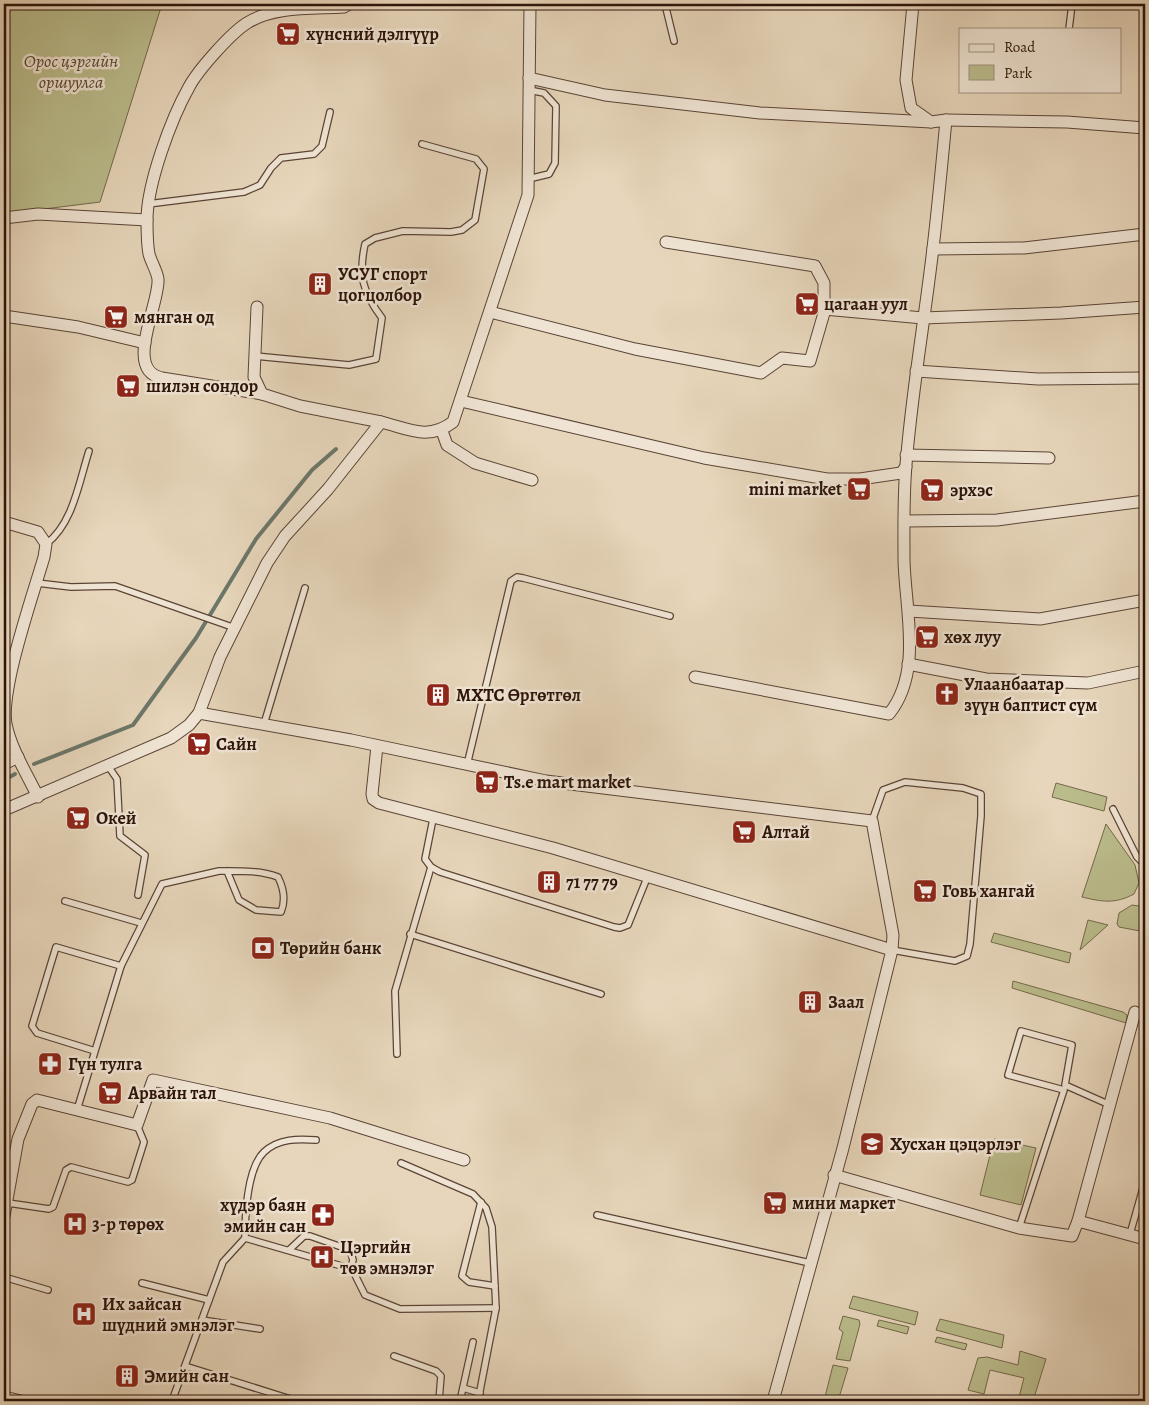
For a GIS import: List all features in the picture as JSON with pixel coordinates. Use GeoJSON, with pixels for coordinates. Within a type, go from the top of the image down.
{"type":"FeatureCollection","features":[{"type":"Feature","properties":{"kind":"street"},"geometry":{"type":"LineString","coordinates":[[349,4],[344,7],[273,12],[248,22],[230,37],[189,85],[164,143],[148,204],[149,254],[158,279],[145,343],[145,365],[154,376],[262,394],[300,406],[430,434],[442,431],[453,422],[528,195],[530,4]]}},
{"type":"Feature","properties":{"kind":"street"},"geometry":{"type":"LineString","coordinates":[[913,4],[906,80],[911,108],[930,122]]}},
{"type":"Feature","properties":{"kind":"street"},"geometry":{"type":"LineString","coordinates":[[529,84],[760,113],[930,122],[946,120],[1066,122],[1145,128]]}},
{"type":"Feature","properties":{"kind":"street"},"geometry":{"type":"LineString","coordinates":[[695,677],[889,714],[898,702],[908,664],[909,610],[905,584],[906,455],[933,249],[946,120]]}},
{"type":"Feature","properties":{"kind":"street"},"geometry":{"type":"LineString","coordinates":[[4,218],[38,214],[147,220]]}},
{"type":"Feature","properties":{"kind":"street"},"geometry":{"type":"LineString","coordinates":[[933,249],[1024,248],[1145,234]]}},
{"type":"Feature","properties":{"kind":"street"},"geometry":{"type":"LineString","coordinates":[[490,312],[635,349],[760,373],[782,358],[810,361],[824,309],[824,283],[815,266],[666,242]]}},
{"type":"Feature","properties":{"kind":"street"},"geometry":{"type":"LineString","coordinates":[[257,307],[254,377],[262,394]]}},
{"type":"Feature","properties":{"kind":"street"},"geometry":{"type":"LineString","coordinates":[[824,309],[924,318],[1061,313],[1145,307]]}},
{"type":"Feature","properties":{"kind":"street"},"geometry":{"type":"LineString","coordinates":[[4,318],[78,327],[145,343]]}},
{"type":"Feature","properties":{"kind":"street"},"geometry":{"type":"LineString","coordinates":[[916,371],[1038,379],[1145,378]]}},
{"type":"Feature","properties":{"kind":"street"},"geometry":{"type":"LineString","coordinates":[[461,401],[704,458],[827,479],[860,479],[901,473],[906,467]]}},
{"type":"Feature","properties":{"kind":"street"},"geometry":{"type":"LineString","coordinates":[[5,813],[171,738],[189,725],[199,713],[220,657],[276,549],[328,489],[381,422]]}},
{"type":"Feature","properties":{"kind":"street"},"geometry":{"type":"LineString","coordinates":[[442,431],[447,445],[475,462],[532,480]]}},
{"type":"Feature","properties":{"kind":"street"},"geometry":{"type":"LineString","coordinates":[[906,455],[1049,458]]}},
{"type":"Feature","properties":{"kind":"street"},"geometry":{"type":"LineString","coordinates":[[906,521],[998,520],[1145,501]]}},
{"type":"Feature","properties":{"kind":"street"},"geometry":{"type":"LineString","coordinates":[[4,522],[38,532],[46,544],[37,583],[9,660],[4,716],[18,757],[38,797]]}},
{"type":"Feature","properties":{"kind":"street"},"geometry":{"type":"LineString","coordinates":[[909,610],[1040,619],[1145,600]]}},
{"type":"Feature","properties":{"kind":"street"},"geometry":{"type":"LineString","coordinates":[[908,664],[986,679],[1088,683],[1145,671]]}},
{"type":"Feature","properties":{"kind":"street"},"geometry":{"type":"LineString","coordinates":[[199,713],[378,746],[546,781],[808,811],[872,821],[893,935],[892,950],[843,1148],[773,1401]]}},
{"type":"Feature","properties":{"kind":"street"},"geometry":{"type":"LineString","coordinates":[[378,746],[372,794],[373,799],[379,803],[432,819],[553,848],[647,878],[892,950]]}},
{"type":"Feature","properties":{"kind":"street"},"geometry":{"type":"LineString","coordinates":[[4,764],[18,757]]}},
{"type":"Feature","properties":{"kind":"street"},"geometry":{"type":"LineString","coordinates":[[834,1175],[1019,1228],[1072,1236],[1078,1221],[1135,1012]]}},
{"type":"Feature","properties":{"kind":"street"},"geometry":{"type":"LineString","coordinates":[[4,1216],[8,1203],[18,1139],[32,1104],[37,1100],[137,1125],[153,1080],[330,1118],[464,1160]]}},
{"type":"Feature","properties":{"kind":"street"},"geometry":{"type":"LineString","coordinates":[[1078,1221],[1145,1239]]}},
{"type":"Feature","properties":{"kind":"street"},"geometry":{"type":"LineString","coordinates":[[4,1397],[22,1401]]}},
{"type":"Feature","properties":{"kind":"lane"},"geometry":{"type":"LineString","coordinates":[[665,4],[674,41]]}},
{"type":"Feature","properties":{"kind":"lane"},"geometry":{"type":"LineString","coordinates":[[1069,28],[1072,4]]}},
{"type":"Feature","properties":{"kind":"lane"},"geometry":{"type":"LineString","coordinates":[[528,179],[549,174],[555,163],[556,106],[544,93],[529,84]]}},
{"type":"Feature","properties":{"kind":"lane"},"geometry":{"type":"LineString","coordinates":[[148,204],[244,192],[260,185],[270,168],[281,158],[314,154],[322,146],[330,112]]}},
{"type":"Feature","properties":{"kind":"lane"},"geometry":{"type":"LineString","coordinates":[[255,356],[349,365],[376,359],[382,318],[371,304],[363,287],[361,264],[365,244],[375,238],[403,231],[451,232],[462,230],[474,220],[484,169],[476,159],[422,144]]}},
{"type":"Feature","properties":{"kind":"lane"},"geometry":{"type":"LineString","coordinates":[[46,544],[57,536],[65,524],[89,451]]}},
{"type":"Feature","properties":{"kind":"lane"},"geometry":{"type":"LineString","coordinates":[[467,765],[511,581],[517,577],[523,578],[670,616]]}},
{"type":"Feature","properties":{"kind":"lane"},"geometry":{"type":"LineString","coordinates":[[37,583],[71,587],[115,586],[235,628]]}},
{"type":"Feature","properties":{"kind":"lane"},"geometry":{"type":"LineString","coordinates":[[264,724],[305,588]]}},
{"type":"Feature","properties":{"kind":"lane"},"geometry":{"type":"LineString","coordinates":[[108,766],[116,779],[120,836],[145,856],[138,895]]}},
{"type":"Feature","properties":{"kind":"lane"},"geometry":{"type":"LineString","coordinates":[[872,821],[883,790],[905,782],[963,788],[981,794],[978,853],[970,944],[967,956],[955,961],[892,950]]}},
{"type":"Feature","properties":{"kind":"lane"},"geometry":{"type":"LineString","coordinates":[[1113,809],[1137,857],[1145,865]]}},
{"type":"Feature","properties":{"kind":"lane"},"geometry":{"type":"LineString","coordinates":[[432,819],[425,860],[431,867],[440,872],[620,928],[628,925],[647,878]]}},
{"type":"Feature","properties":{"kind":"lane"},"geometry":{"type":"LineString","coordinates":[[397,1054],[394,991],[431,867]]}},
{"type":"Feature","properties":{"kind":"lane"},"geometry":{"type":"LineString","coordinates":[[77,1110],[121,966],[141,922],[162,884],[219,871],[227,871],[264,872],[278,877],[283,888],[284,905],[281,912],[256,910],[239,900],[227,871]]}},
{"type":"Feature","properties":{"kind":"lane"},"geometry":{"type":"LineString","coordinates":[[65,901],[141,922]]}},
{"type":"Feature","properties":{"kind":"lane"},"geometry":{"type":"LineString","coordinates":[[410,934],[602,994]]}},
{"type":"Feature","properties":{"kind":"lane"},"geometry":{"type":"LineString","coordinates":[[95,1051],[37,1033],[32,1026],[56,947],[121,966]]}},
{"type":"Feature","properties":{"kind":"lane"},"geometry":{"type":"LineString","coordinates":[[1019,1228],[1064,1090],[1008,1075],[1021,1031],[1072,1045],[1065,1085],[1110,1105]]}},
{"type":"Feature","properties":{"kind":"lane"},"geometry":{"type":"LineString","coordinates":[[8,1203],[53,1207],[66,1170],[71,1167],[128,1182],[132,1180],[144,1142],[137,1125]]}},
{"type":"Feature","properties":{"kind":"lane"},"geometry":{"type":"LineString","coordinates":[[172,1401],[223,1262],[245,1238],[246,1198],[263,1152],[288,1140],[316,1140]]}},
{"type":"Feature","properties":{"kind":"lane"},"geometry":{"type":"LineString","coordinates":[[401,1163],[473,1194],[486,1208],[492,1227],[496,1308],[478,1401]]}},
{"type":"Feature","properties":{"kind":"lane"},"geometry":{"type":"LineString","coordinates":[[1130,1234],[1145,1182]]}},
{"type":"Feature","properties":{"kind":"lane"},"geometry":{"type":"LineString","coordinates":[[481,1202],[462,1276],[469,1282],[495,1286]]}},
{"type":"Feature","properties":{"kind":"lane"},"geometry":{"type":"LineString","coordinates":[[597,1215],[810,1263]]}},
{"type":"Feature","properties":{"kind":"lane"},"geometry":{"type":"LineString","coordinates":[[289,1250],[304,1236],[310,1236],[350,1250],[353,1260],[350,1270]]}},
{"type":"Feature","properties":{"kind":"lane"},"geometry":{"type":"LineString","coordinates":[[245,1238],[350,1270],[365,1295],[400,1308],[496,1308]]}},
{"type":"Feature","properties":{"kind":"lane"},"geometry":{"type":"LineString","coordinates":[[4,1277],[48,1290]]}},
{"type":"Feature","properties":{"kind":"lane"},"geometry":{"type":"LineString","coordinates":[[142,1283],[209,1300]]}},
{"type":"Feature","properties":{"kind":"lane"},"geometry":{"type":"LineString","coordinates":[[202,1320],[260,1329]]}},
{"type":"Feature","properties":{"kind":"lane"},"geometry":{"type":"LineString","coordinates":[[460,1401],[473,1342]]}},
{"type":"Feature","properties":{"kind":"lane"},"geometry":{"type":"LineString","coordinates":[[394,1356],[436,1371],[441,1376],[439,1401]]}},
{"type":"Feature","properties":{"kind":"lane"},"geometry":{"type":"LineString","coordinates":[[185,1366],[297,1401]]}},
{"type":"Feature","properties":{"kind":"lane"},"geometry":{"type":"LineString","coordinates":[[463,1388],[480,1393]]}},
{"type":"Feature","properties":{"kind":"green space","name":"Орос цэргийн оршуулга"},"geometry":{"type":"Polygon","coordinates":[[[4,4],[162,4],[100,202],[4,214],[4,4]]]}},
{"type":"Feature","properties":{"kind":"green space"},"geometry":{"type":"Polygon","coordinates":[[[1056,783],[1107,797],[1104,811],[1052,797],[1056,783]]]}},
{"type":"Feature","properties":{"kind":"green space"},"geometry":{"type":"Polygon","coordinates":[[[1106,824],[1135,865],[1139,883],[1134,894],[1115,901],[1082,897],[1106,824]]]}},
{"type":"Feature","properties":{"kind":"green space"},"geometry":{"type":"Polygon","coordinates":[[[1132,905],[1145,907],[1145,932],[1119,927],[1117,924],[1119,913],[1132,905]]]}},
{"type":"Feature","properties":{"kind":"green space"},"geometry":{"type":"Polygon","coordinates":[[[1088,920],[1108,925],[1080,950],[1088,920]]]}},
{"type":"Feature","properties":{"kind":"green space"},"geometry":{"type":"Polygon","coordinates":[[[994,933],[1071,953],[1069,963],[991,942],[994,933]]]}},
{"type":"Feature","properties":{"kind":"green space"},"geometry":{"type":"Polygon","coordinates":[[[1013,981],[1123,1012],[1127,1015],[1126,1023],[1012,988],[1013,981]]]}},
{"type":"Feature","properties":{"kind":"green space"},"geometry":{"type":"Polygon","coordinates":[[[994,1139],[1036,1148],[1021,1205],[980,1195],[994,1139]]]}},
{"type":"Feature","properties":{"kind":"green space"},"geometry":{"type":"Polygon","coordinates":[[[853,1296],[918,1312],[915,1325],[849,1308],[853,1296]]]}},
{"type":"Feature","properties":{"kind":"green space"},"geometry":{"type":"Polygon","coordinates":[[[843,1316],[859,1320],[860,1324],[850,1361],[836,1359],[843,1332],[839,1329],[843,1316]]]}},
{"type":"Feature","properties":{"kind":"green space"},"geometry":{"type":"Polygon","coordinates":[[[940,1319],[1004,1335],[1002,1348],[936,1330],[940,1319]]]}},
{"type":"Feature","properties":{"kind":"green space"},"geometry":{"type":"Polygon","coordinates":[[[879,1320],[909,1327],[907,1334],[877,1326],[879,1320]]]}},
{"type":"Feature","properties":{"kind":"green space"},"geometry":{"type":"Polygon","coordinates":[[[937,1337],[967,1344],[965,1350],[935,1342],[937,1337]]]}},
{"type":"Feature","properties":{"kind":"green space"},"geometry":{"type":"Polygon","coordinates":[[[1020,1351],[1046,1359],[1033,1401],[1018,1401],[1024,1378],[990,1370],[984,1394],[968,1390],[978,1358],[987,1357],[1018,1365],[1020,1351]]]}},
{"type":"Feature","properties":{"kind":"green space"},"geometry":{"type":"Polygon","coordinates":[[[833,1365],[848,1368],[838,1401],[824,1401],[833,1365]]]}},
{"type":"Feature","properties":{"kind":"waterway"},"geometry":{"type":"LineString","coordinates":[[34,764],[133,725],[196,638],[256,539],[312,470],[336,449]]}},
{"type":"Feature","properties":{"kind":"waterway"},"geometry":{"type":"LineString","coordinates":[[4,780],[15,774]]}},
{"type":"Feature","properties":{"kind":"place","name":"хүнсний дэлгүүр"},"geometry":{"type":"Point","coordinates":[288,34]}},
{"type":"Feature","properties":{"kind":"place","name":"УСУГ спорт цогцолбор"},"geometry":{"type":"Point","coordinates":[320,284]}},
{"type":"Feature","properties":{"kind":"place","name":"цагаан уул"},"geometry":{"type":"Point","coordinates":[807,304]}},
{"type":"Feature","properties":{"kind":"place","name":"мянган од"},"geometry":{"type":"Point","coordinates":[116,317]}},
{"type":"Feature","properties":{"kind":"place","name":"шилэн сондор"},"geometry":{"type":"Point","coordinates":[128,386]}},
{"type":"Feature","properties":{"kind":"place","name":"mini market"},"geometry":{"type":"Point","coordinates":[859,489]}},
{"type":"Feature","properties":{"kind":"place","name":"эрхэс"},"geometry":{"type":"Point","coordinates":[932,490]}},
{"type":"Feature","properties":{"kind":"place","name":"хөх луу"},"geometry":{"type":"Point","coordinates":[927,637]}},
{"type":"Feature","properties":{"kind":"place","name":"Улаанбаатар зүүн баптист сүм"},"geometry":{"type":"Point","coordinates":[947,694]}},
{"type":"Feature","properties":{"kind":"place","name":"МХТС Өргөтгөл"},"geometry":{"type":"Point","coordinates":[438,695]}},
{"type":"Feature","properties":{"kind":"place","name":"Сайн"},"geometry":{"type":"Point","coordinates":[199,744]}},
{"type":"Feature","properties":{"kind":"place","name":"Ts.e mart market"},"geometry":{"type":"Point","coordinates":[487,782]}},
{"type":"Feature","properties":{"kind":"place","name":"Окей"},"geometry":{"type":"Point","coordinates":[78,818]}},
{"type":"Feature","properties":{"kind":"place","name":"Алтай"},"geometry":{"type":"Point","coordinates":[744,832]}},
{"type":"Feature","properties":{"kind":"place","name":"71 77 79"},"geometry":{"type":"Point","coordinates":[549,882]}},
{"type":"Feature","properties":{"kind":"place","name":"Говь хангай"},"geometry":{"type":"Point","coordinates":[925,891]}},
{"type":"Feature","properties":{"kind":"place","name":"Төрийн банк"},"geometry":{"type":"Point","coordinates":[263,948]}},
{"type":"Feature","properties":{"kind":"place","name":"Заал"},"geometry":{"type":"Point","coordinates":[810,1002]}},
{"type":"Feature","properties":{"kind":"place","name":"Гүн тулга"},"geometry":{"type":"Point","coordinates":[50,1064]}},
{"type":"Feature","properties":{"kind":"place","name":"Арвайн тал"},"geometry":{"type":"Point","coordinates":[110,1093]}},
{"type":"Feature","properties":{"kind":"place","name":"Хусхан цэцэрлэг"},"geometry":{"type":"Point","coordinates":[872,1144]}},
{"type":"Feature","properties":{"kind":"place","name":"мини маркет"},"geometry":{"type":"Point","coordinates":[775,1203]}},
{"type":"Feature","properties":{"kind":"place","name":"хүдэр баян эмийн сан"},"geometry":{"type":"Point","coordinates":[323,1215]}},
{"type":"Feature","properties":{"kind":"place","name":"3-р төрөх"},"geometry":{"type":"Point","coordinates":[75,1224]}},
{"type":"Feature","properties":{"kind":"place","name":"Цэргийн төв эмнэлэг"},"geometry":{"type":"Point","coordinates":[322,1257]}},
{"type":"Feature","properties":{"kind":"place","name":"Их зайсан шүдний эмнэлэг"},"geometry":{"type":"Point","coordinates":[84,1314]}},
{"type":"Feature","properties":{"kind":"place","name":"Эмийн сан"},"geometry":{"type":"Point","coordinates":[127,1376]}}]}
